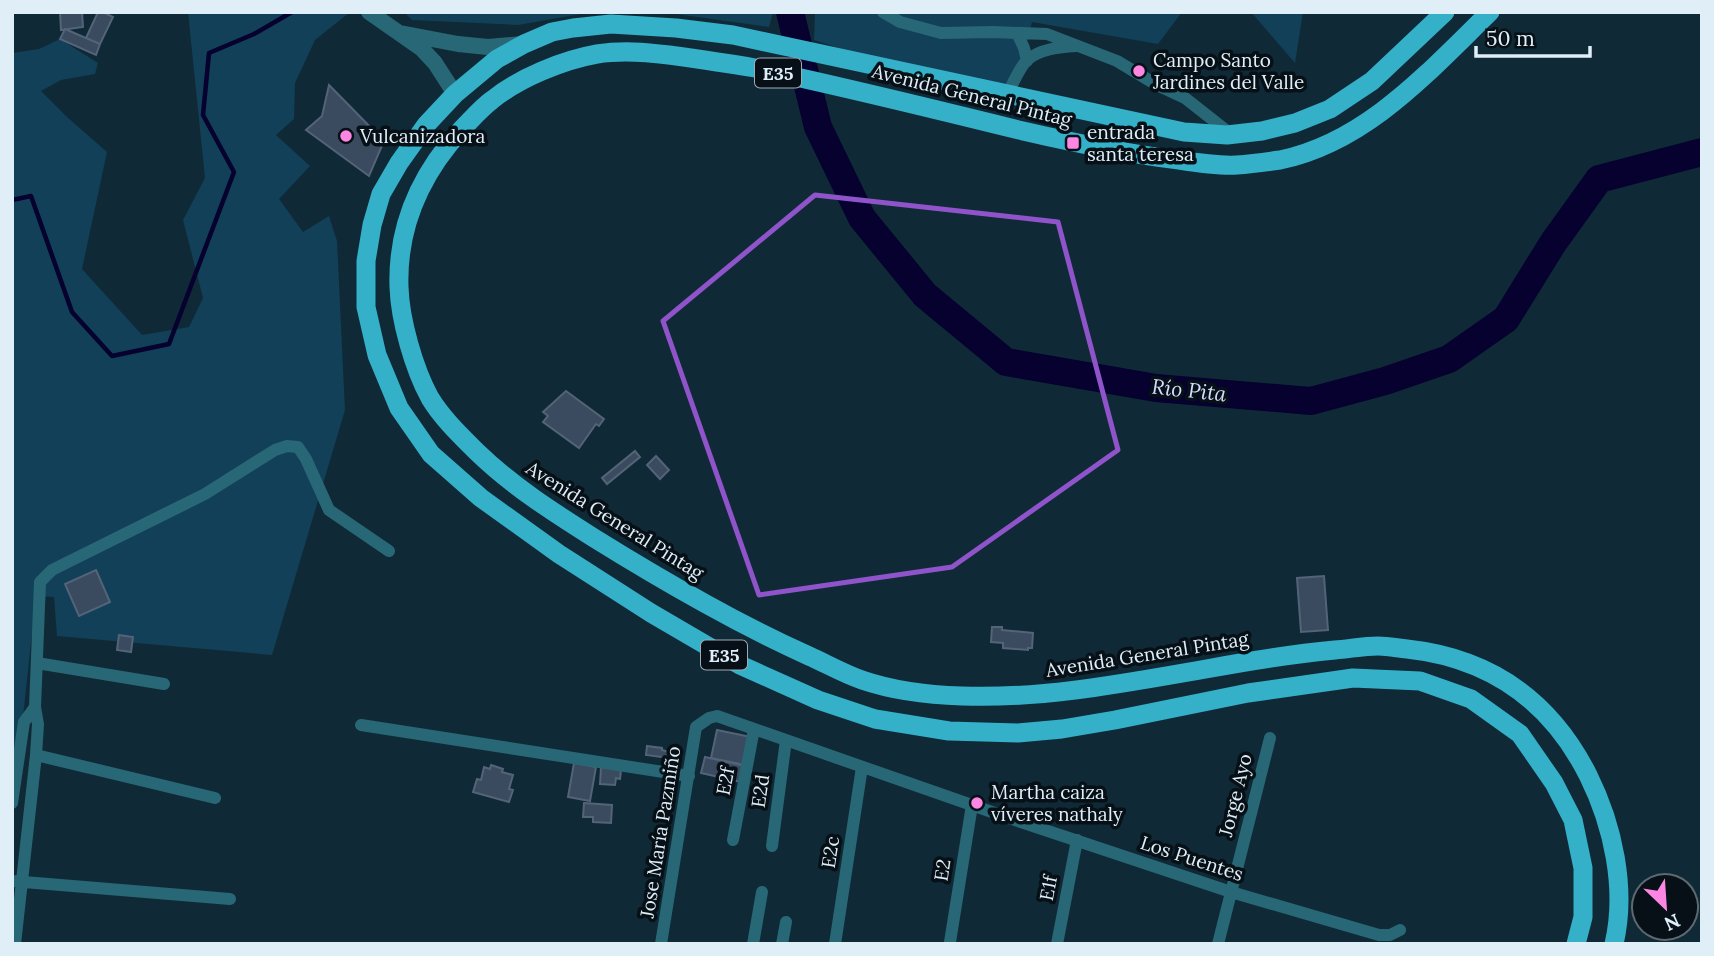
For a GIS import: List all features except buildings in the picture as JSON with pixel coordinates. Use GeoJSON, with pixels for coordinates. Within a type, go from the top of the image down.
{"type":"FeatureCollection","features":[{"type":"Feature","properties":{"kind":"highway","name":"Avenida General Pintag"},"geometry":{"type":"LineString","coordinates":[[1445,12],[1372,81],[1330,109],[1295,124],[1232,135],[1184,132],[733,35],[611,24],[552,32],[497,59],[455,94],[426,125],[399,163],[382,194],[372,225],[366,261],[366,307],[377,355],[400,408],[431,454],[481,498],[582,569],[651,613],[740,664],[818,700],[875,719],[949,731],[1029,732],[1062,729],[1248,693],[1353,678],[1420,681],[1471,699],[1520,733],[1554,783],[1573,820],[1583,868],[1583,917],[1576,944]]}},
{"type":"Feature","properties":{"kind":"highway","name":"Avenida General Pintag"},"geometry":{"type":"LineString","coordinates":[[1490,12],[1413,87],[1382,112],[1349,132],[1317,148],[1282,159],[1227,166],[1138,156],[1073,143],[836,85],[720,61],[629,50],[562,62],[495,97],[444,150],[426,176],[403,236],[399,295],[403,323],[431,400],[460,435],[492,466],[529,496],[649,572],[747,628],[859,679],[906,691],[953,696],[1004,697],[1056,693],[1288,655],[1379,646],[1430,651],[1472,663],[1505,680],[1536,704],[1559,730],[1586,771],[1600,802],[1615,858],[1618,928],[1614,944]]}},
{"type":"Feature","properties":{"kind":"street"},"geometry":{"type":"LineString","coordinates":[[369,12],[422,50],[435,63],[455,94]]}},
{"type":"Feature","properties":{"kind":"street"},"geometry":{"type":"LineString","coordinates":[[883,12],[900,22],[940,33],[1047,34],[1117,61],[1185,98],[1232,135]]}},
{"type":"Feature","properties":{"kind":"street"},"geometry":{"type":"LineString","coordinates":[[400,33],[488,47],[524,44]]}},
{"type":"Feature","properties":{"kind":"street"},"geometry":{"type":"LineString","coordinates":[[1017,33],[1027,61]]}},
{"type":"Feature","properties":{"kind":"street"},"geometry":{"type":"LineString","coordinates":[[1007,94],[1027,61],[1058,48],[1079,46]]}},
{"type":"Feature","properties":{"kind":"street"},"geometry":{"type":"LineString","coordinates":[[15,944],[17,881],[36,755],[38,724],[34,707],[40,582],[52,570],[205,494],[275,450],[287,446],[298,447],[306,459],[329,510],[389,551]]}},
{"type":"Feature","properties":{"kind":"street"},"geometry":{"type":"LineString","coordinates":[[37,663],[164,684]]}},
{"type":"Feature","properties":{"kind":"street"},"geometry":{"type":"LineString","coordinates":[[12,803],[18,722],[34,707]]}},
{"type":"Feature","properties":{"kind":"street","name":"Los Puentes"},"geometry":{"type":"LineString","coordinates":[[696,727],[717,716],[1231,892],[1379,935],[1390,935],[1400,930]]}},
{"type":"Feature","properties":{"kind":"street"},"geometry":{"type":"LineString","coordinates":[[18,722],[38,724]]}},
{"type":"Feature","properties":{"kind":"street"},"geometry":{"type":"LineString","coordinates":[[361,725],[689,776]]}},
{"type":"Feature","properties":{"kind":"street","name":"Jose María Pazmiño"},"geometry":{"type":"LineString","coordinates":[[661,944],[696,727]]}},
{"type":"Feature","properties":{"kind":"street","name":"E2f"},"geometry":{"type":"LineString","coordinates":[[733,840],[754,729]]}},
{"type":"Feature","properties":{"kind":"street","name":"Jorge Ayo"},"geometry":{"type":"LineString","coordinates":[[1218,944],[1270,738]]}},
{"type":"Feature","properties":{"kind":"street","name":"E2d"},"geometry":{"type":"LineString","coordinates":[[772,846],[786,740]]}},
{"type":"Feature","properties":{"kind":"street"},"geometry":{"type":"LineString","coordinates":[[36,755],[215,798]]}},
{"type":"Feature","properties":{"kind":"street","name":"E2c"},"geometry":{"type":"LineString","coordinates":[[835,944],[862,767]]}},
{"type":"Feature","properties":{"kind":"street","name":"E2"},"geometry":{"type":"LineString","coordinates":[[950,942],[972,805]]}},
{"type":"Feature","properties":{"kind":"street","name":"E1f"},"geometry":{"type":"LineString","coordinates":[[1057,944],[1077,840]]}},
{"type":"Feature","properties":{"kind":"street"},"geometry":{"type":"LineString","coordinates":[[17,881],[230,899]]}},
{"type":"Feature","properties":{"kind":"street"},"geometry":{"type":"LineString","coordinates":[[753,944],[762,892]]}},
{"type":"Feature","properties":{"kind":"street"},"geometry":{"type":"LineString","coordinates":[[782,944],[786,922]]}},
{"type":"Feature","properties":{"kind":"highlighted area"},"geometry":{"type":"Polygon","coordinates":[[[815,195],[1058,222],[1118,450],[952,567],[759,595],[663,321],[815,195]]]}},
{"type":"Feature","properties":{"kind":"shaded area"},"geometry":{"type":"Polygon","coordinates":[[[188,12],[350,12],[315,40],[295,83],[294,119],[276,135],[310,166],[279,199],[303,232],[329,216],[337,241],[345,410],[272,655],[57,636],[54,597],[36,596],[12,819],[12,53],[39,49],[60,39],[98,63],[95,74],[61,80],[41,91],[107,152],[82,269],[142,335],[189,327],[203,298],[183,220],[205,178],[188,12]]]}},
{"type":"Feature","properties":{"kind":"shaded area"},"geometry":{"type":"Polygon","coordinates":[[[404,12],[592,12],[518,25],[412,20],[404,12]]]}},
{"type":"Feature","properties":{"kind":"shaded area"},"geometry":{"type":"Polygon","coordinates":[[[661,12],[773,12],[769,27],[661,12]]]}},
{"type":"Feature","properties":{"kind":"shaded area"},"geometry":{"type":"Polygon","coordinates":[[[815,12],[1182,12],[1158,44],[1032,22],[1015,88],[881,62],[814,40],[815,12]]]}},
{"type":"Feature","properties":{"kind":"shaded area"},"geometry":{"type":"Polygon","coordinates":[[[1251,12],[1303,12],[1295,63],[1251,12]]]}},
{"type":"Feature","properties":{"kind":"waterway"},"geometry":{"type":"LineString","coordinates":[[12,200],[31,196],[72,312],[112,356],[169,344],[234,172],[203,115],[209,53],[254,34],[292,12]]}},
{"type":"Feature","properties":{"kind":"waterway","name":"Río Pita"},"geometry":{"type":"LineString","coordinates":[[790,12],[818,127],[862,218],[925,295],[1006,362],[1156,388],[1311,401],[1385,381],[1449,359],[1506,319],[1553,243],[1599,179],[1702,152]]}},
{"type":"Feature","properties":{"kind":"place","name":"Campo Santo Jardines del Valle"},"geometry":{"type":"Point","coordinates":[1139,71]}},
{"type":"Feature","properties":{"kind":"place","name":"Vulcanizadora"},"geometry":{"type":"Point","coordinates":[346,136]}},
{"type":"Feature","properties":{"kind":"place","name":"entrada santa teresa"},"geometry":{"type":"Point","coordinates":[1073,143]}},
{"type":"Feature","properties":{"kind":"place","name":"Martha caiza víveres nathaly"},"geometry":{"type":"Point","coordinates":[977,803]}}]}
